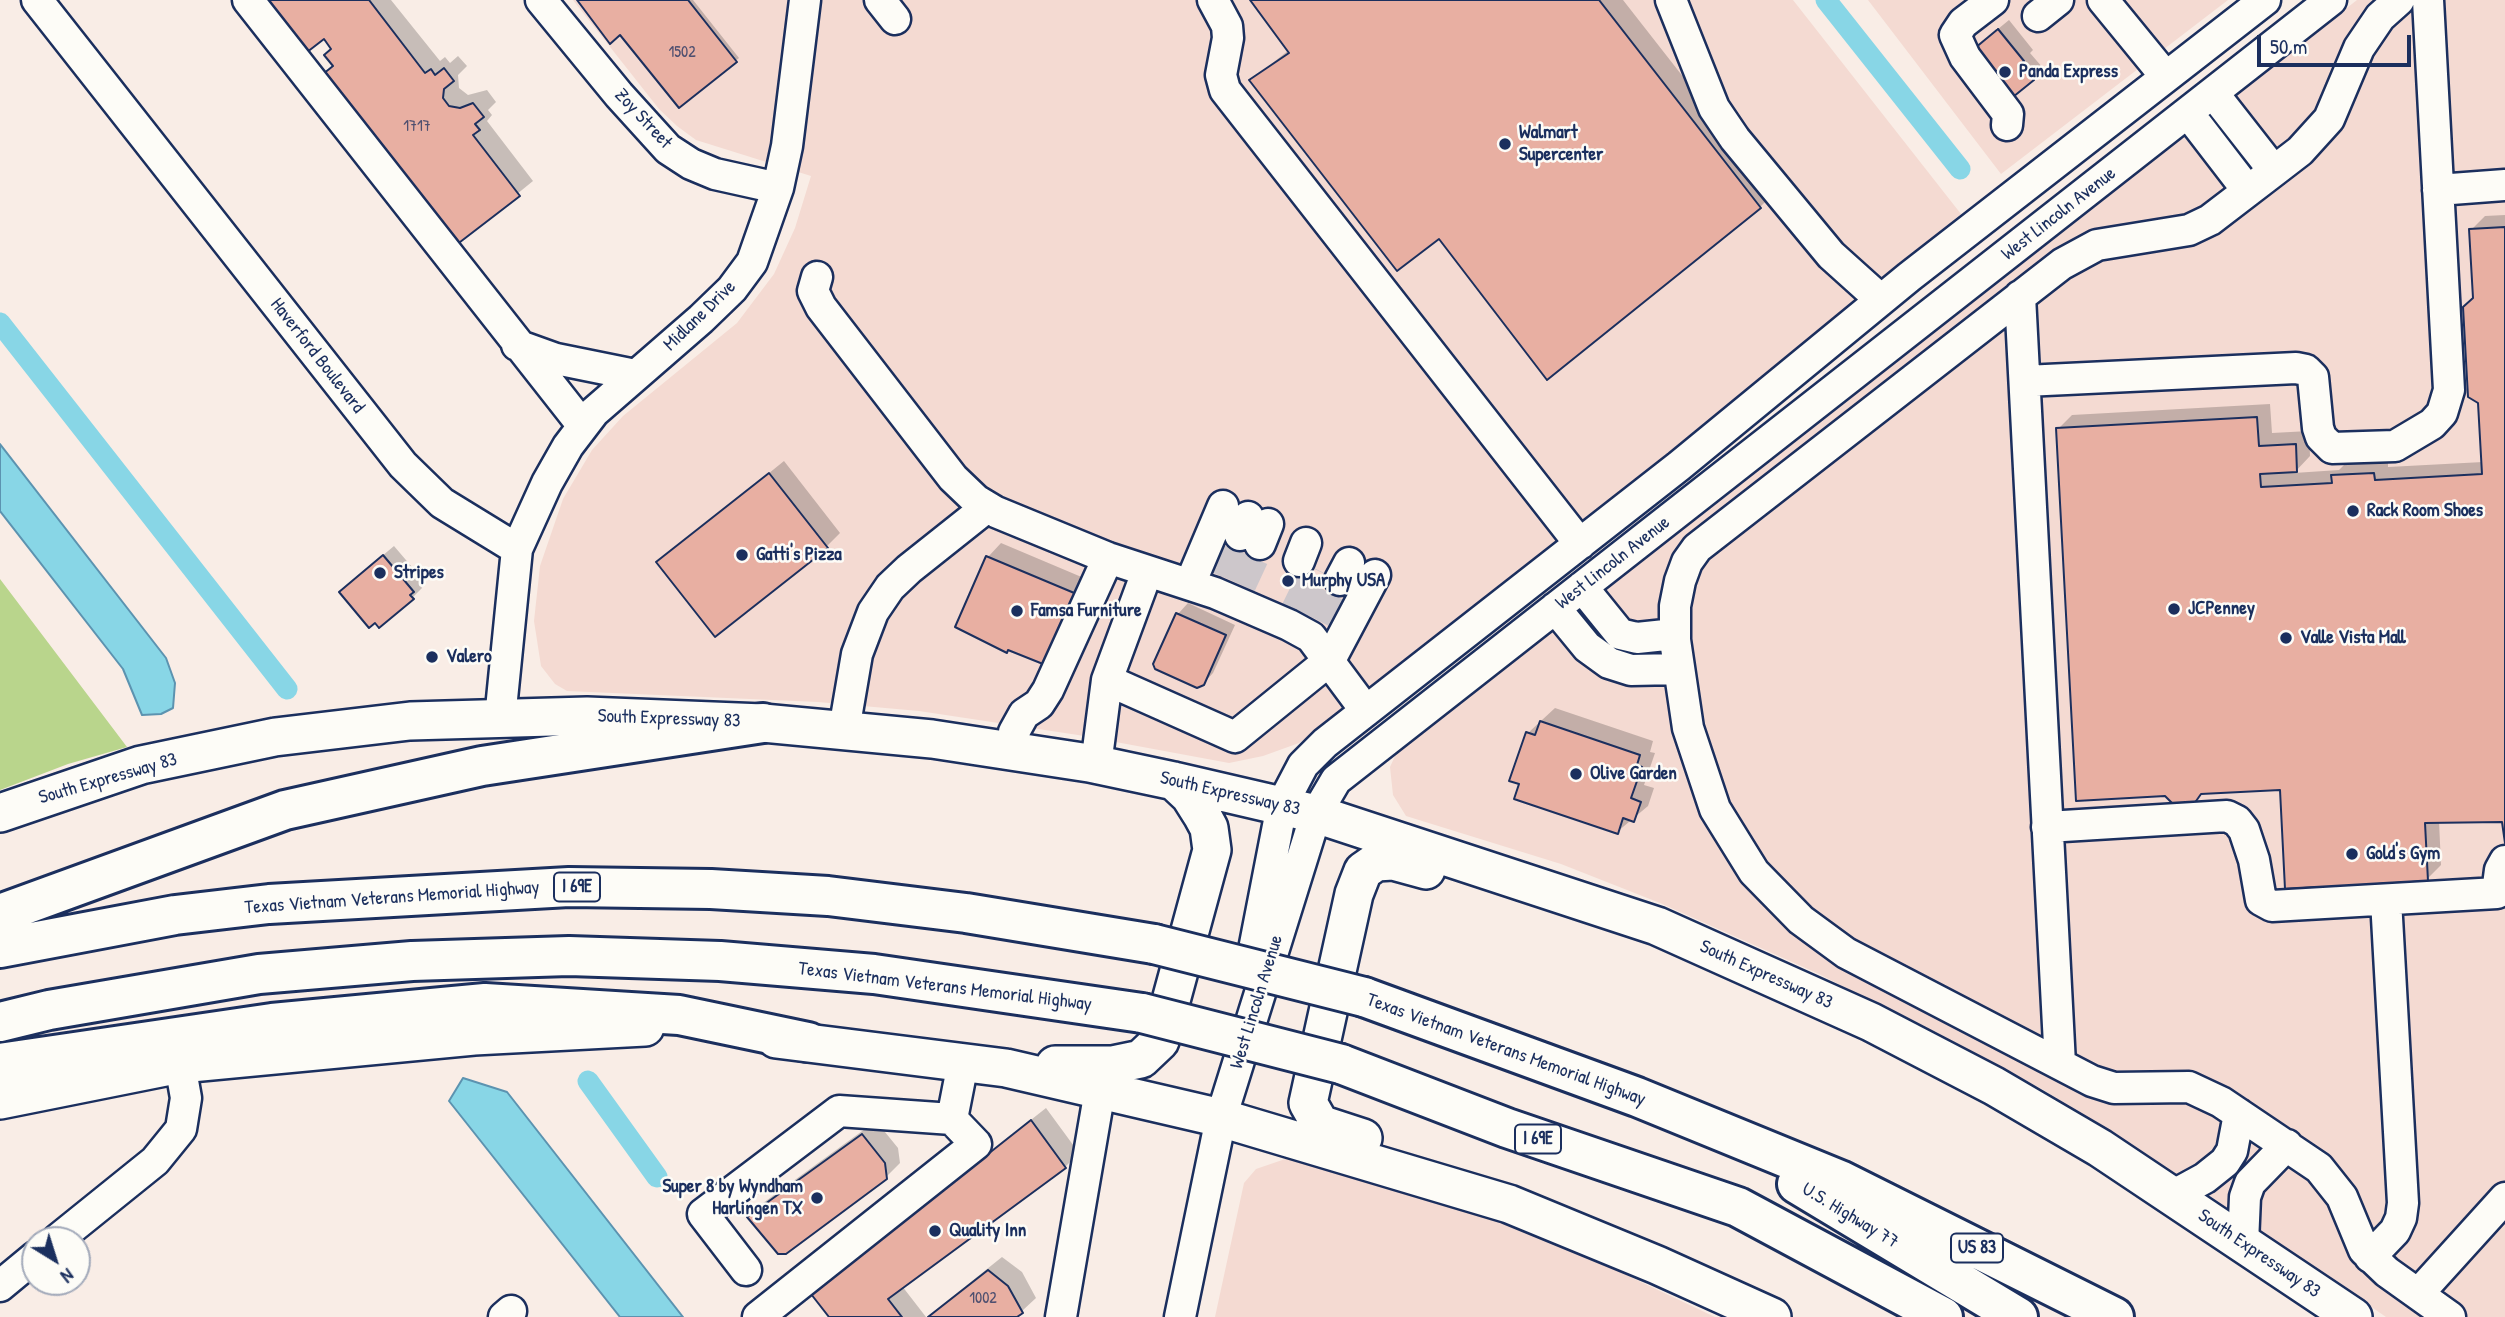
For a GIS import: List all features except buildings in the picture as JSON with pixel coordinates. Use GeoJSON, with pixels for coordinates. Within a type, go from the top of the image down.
{"type":"FeatureCollection","features":[{"type":"Feature","properties":{"kind":"highway"},"geometry":{"type":"LineString","coordinates":[[0,914],[285,810],[482,765],[763,723]]}},
{"type":"Feature","properties":{"kind":"highway","name":"Texas Vietnam Veterans Memorial Highway"},"geometry":{"type":"LineString","coordinates":[[0,948],[176,915],[269,904],[569,887],[711,889],[828,896],[967,913],[1154,944],[1364,998],[1681,1115]]}},
{"type":"Feature","properties":{"kind":"highway","name":"Texas Vietnam Veterans Memorial Highway"},"geometry":{"type":"LineString","coordinates":[[0,1022],[49,1010],[259,974],[412,961],[569,956],[720,961],[874,974],[1142,1013],[1341,1065],[1507,1128],[1738,1207]]}},
{"type":"Feature","properties":{"kind":"highway"},"geometry":{"type":"LineString","coordinates":[[0,1063],[272,1023],[485,1003],[679,1015],[808,1042]]}},
{"type":"Feature","properties":{"kind":"highway","name":"U.S. Highway 77"},"geometry":{"type":"LineString","coordinates":[[1681,1115],[2018,1317]]}},
{"type":"Feature","properties":{"kind":"highway","name":"US 83"},"geometry":{"type":"LineString","coordinates":[[1681,1115],[1840,1180],[2114,1317]]}},
{"type":"Feature","properties":{"kind":"highway"},"geometry":{"type":"LineString","coordinates":[[1738,1207],[1898,1317]]}},
{"type":"Feature","properties":{"kind":"highway","name":"I 69E"},"geometry":{"type":"LineString","coordinates":[[1738,1207],[1943,1317]]}},
{"type":"Feature","properties":{"kind":"main road","name":"South Expressway 83"},"geometry":{"type":"LineString","coordinates":[[0,813],[141,765],[275,737],[410,721],[587,716],[763,723],[932,738],[1096,765],[1174,781],[1299,809],[1657,926],[1871,1022],[1994,1086],[2100,1149],[2353,1317]]}},
{"type":"Feature","properties":{"kind":"main road"},"geometry":{"type":"LineString","coordinates":[[1006,1069],[1112,1065],[1141,1059],[1160,1041],[1212,850],[1209,828],[1202,815],[1190,796],[1174,781]]}},
{"type":"Feature","properties":{"kind":"main road"},"geometry":{"type":"LineString","coordinates":[[1509,1204],[1488,1185],[1460,1171],[1335,1131],[1320,1124],[1312,1113],[1308,1103],[1360,878],[1370,865],[1393,861],[1591,924],[1612,913]]}},
{"type":"Feature","properties":{"kind":"main road"},"geometry":{"type":"LineString","coordinates":[[0,1100],[180,1065],[474,1036],[643,1027],[808,1042],[1006,1069],[1221,1118],[1509,1204],[1657,1265],[1772,1317]]}},
{"type":"Feature","properties":{"kind":"street","name":"Haverford Boulevard"},"geometry":{"type":"LineString","coordinates":[[37,0],[403,465],[442,503],[517,549]]}},
{"type":"Feature","properties":{"kind":"street"},"geometry":{"type":"LineString","coordinates":[[248,0],[583,426]]}},
{"type":"Feature","properties":{"kind":"street","name":"Zoy Street"},"geometry":{"type":"LineString","coordinates":[[541,0],[619,95],[668,149],[691,164],[715,174],[778,188]]}},
{"type":"Feature","properties":{"kind":"street","name":"Midlane Drive"},"geometry":{"type":"LineString","coordinates":[[517,549],[547,483],[583,426],[635,375],[732,289],[751,262],[778,188],[787,145],[805,0]]}},
{"type":"Feature","properties":{"kind":"street"},"geometry":{"type":"LineString","coordinates":[[1213,0],[1227,26],[1228,38],[1221,75],[1225,90],[1580,544]]}},
{"type":"Feature","properties":{"kind":"street"},"geometry":{"type":"LineString","coordinates":[[1671,0],[1714,108],[1735,139],[1831,255],[1881,300]]}},
{"type":"Feature","properties":{"kind":"street"},"geometry":{"type":"LineString","coordinates":[[1993,0],[1963,23],[1955,35],[1965,57],[2008,114],[2007,125]]}},
{"type":"Feature","properties":{"kind":"street"},"geometry":{"type":"LineString","coordinates":[[2103,0],[2166,77]]}},
{"type":"Feature","properties":{"kind":"street","name":"West Lincoln Avenue"},"geometry":{"type":"LineString","coordinates":[[1180,1317],[1221,1118],[1299,809],[1303,765],[1325,743],[1580,544],[1881,300],[2265,0]]}},
{"type":"Feature","properties":{"kind":"street","name":"West Lincoln Avenue"},"geometry":{"type":"LineString","coordinates":[[1299,809],[2331,0]]}},
{"type":"Feature","properties":{"kind":"street"},"geometry":{"type":"LineString","coordinates":[[2399,0],[2380,17],[2359,48],[2329,119],[2300,151],[2210,220],[2189,230],[2097,246],[2062,264],[1697,548],[1687,562],[1680,581],[1675,634],[1678,669],[1689,728],[1715,809],[1735,845],[1776,896],[1812,929],[1846,953],[2060,1064],[2114,1088],[2190,1088],[2204,1092],[2287,1145],[2332,1181],[2342,1197],[2356,1238],[2370,1257],[2450,1317]]}},
{"type":"Feature","properties":{"kind":"street"},"geometry":{"type":"LineString","coordinates":[[2025,381],[2284,368],[2312,363],[2318,428],[2321,437],[2332,448],[2395,446],[2423,432],[2442,413],[2449,390],[2428,0]]}},
{"type":"Feature","properties":{"kind":"street"},"geometry":{"type":"LineString","coordinates":[[2213,93],[2274,171]]}},
{"type":"Feature","properties":{"kind":"street"},"geometry":{"type":"LineString","coordinates":[[2188,113],[2248,191]]}},
{"type":"Feature","properties":{"kind":"street"},"geometry":{"type":"LineString","coordinates":[[2438,190],[2505,186]]}},
{"type":"Feature","properties":{"kind":"street"},"geometry":{"type":"LineString","coordinates":[[817,277],[813,291],[821,307],[953,478],[988,507],[1147,572],[1260,604],[1330,660],[1366,711]]}},
{"type":"Feature","properties":{"kind":"street"},"geometry":{"type":"LineString","coordinates":[[2020,296],[2060,1064]]}},
{"type":"Feature","properties":{"kind":"street"},"geometry":{"type":"LineString","coordinates":[[517,345],[556,359],[635,375]]}},
{"type":"Feature","properties":{"kind":"street"},"geometry":{"type":"LineString","coordinates":[[844,730],[857,654],[873,612],[890,587],[909,569],[988,507]]}},
{"type":"Feature","properties":{"kind":"street"},"geometry":{"type":"LineString","coordinates":[[1260,604],[1294,547],[1330,660]]}},
{"type":"Feature","properties":{"kind":"street"},"geometry":{"type":"LineString","coordinates":[[500,719],[517,549]]}},
{"type":"Feature","properties":{"kind":"street"},"geometry":{"type":"LineString","coordinates":[[1012,751],[1014,732],[1024,714],[1039,704],[1048,690],[1108,558]]}},
{"type":"Feature","properties":{"kind":"street"},"geometry":{"type":"LineString","coordinates":[[1096,765],[1107,680],[1147,572]]}},
{"type":"Feature","properties":{"kind":"street"},"geometry":{"type":"LineString","coordinates":[[1582,587],[1620,634],[1637,638],[1675,634]]}},
{"type":"Feature","properties":{"kind":"street"},"geometry":{"type":"LineString","coordinates":[[1555,608],[1587,647],[1609,663],[1631,670],[1678,669]]}},
{"type":"Feature","properties":{"kind":"street"},"geometry":{"type":"LineString","coordinates":[[1107,680],[1235,737],[1330,660]]}},
{"type":"Feature","properties":{"kind":"street"},"geometry":{"type":"LineString","coordinates":[[2047,827],[2227,816],[2244,830],[2264,904],[2497,893],[2500,870],[2505,861]]}},
{"type":"Feature","properties":{"kind":"street"},"geometry":{"type":"LineString","coordinates":[[2370,1257],[2395,1231],[2401,1218],[2403,1203],[2386,900]]}},
{"type":"Feature","properties":{"kind":"street"},"geometry":{"type":"LineString","coordinates":[[952,1119],[962,1063]]}},
{"type":"Feature","properties":{"kind":"street"},"geometry":{"type":"LineString","coordinates":[[74,1226],[155,1161],[181,1129],[186,1098],[180,1065]]}},
{"type":"Feature","properties":{"kind":"street"},"geometry":{"type":"LineString","coordinates":[[1061,1317],[1100,1090]]}},
{"type":"Feature","properties":{"kind":"street"},"geometry":{"type":"LineString","coordinates":[[746,1270],[703,1214],[839,1111],[952,1119],[976,1144],[758,1317]]}},
{"type":"Feature","properties":{"kind":"street"},"geometry":{"type":"LineString","coordinates":[[2172,1196],[2205,1178],[2225,1162],[2232,1151],[2239,1114]]}},
{"type":"Feature","properties":{"kind":"street"},"geometry":{"type":"LineString","coordinates":[[2243,1243],[2249,1182],[2287,1145]]}},
{"type":"Feature","properties":{"kind":"street"},"geometry":{"type":"LineString","coordinates":[[2418,1294],[2505,1198]]}},
{"type":"Feature","properties":{"kind":"street"},"geometry":{"type":"LineString","coordinates":[[0,1286],[21,1269]]}},
{"type":"Feature","properties":{"kind":"shaded area"},"geometry":{"type":"Polygon","coordinates":[[[573,0],[1793,0],[1961,214],[1847,313],[1394,674],[1299,743],[1263,756],[1229,763],[1078,735],[919,711],[818,702],[567,691],[555,684],[541,666],[534,621],[540,566],[563,499],[592,450],[623,416],[737,323],[774,274],[795,228],[811,176],[696,140],[677,126],[659,109],[573,0]]]}},
{"type":"Feature","properties":{"kind":"shaded area"},"geometry":{"type":"Polygon","coordinates":[[[1868,0],[2228,0],[2001,174],[1868,0]]]}},
{"type":"Feature","properties":{"kind":"shaded area"},"geometry":{"type":"Polygon","coordinates":[[[2357,0],[2505,0],[2505,1317],[2386,1317],[2213,1198],[2042,1089],[1819,974],[1660,903],[1561,864],[1406,816],[1393,795],[1390,767],[1396,754],[2357,0]]]}},
{"type":"Feature","properties":{"kind":"shaded area"},"geometry":{"type":"Polygon","coordinates":[[[1294,1156],[1314,1159],[1502,1222],[1567,1247],[1715,1317],[1215,1317],[1244,1183],[1256,1169],[1294,1156]]]}},
{"type":"Feature","properties":{"kind":"green space"},"geometry":{"type":"Polygon","coordinates":[[[0,579],[127,747],[68,764],[0,790],[0,579]]]}},
{"type":"Feature","properties":{"kind":"water"},"geometry":{"type":"Polygon","coordinates":[[[0,444],[166,658],[175,683],[173,708],[161,714],[142,715],[123,669],[0,511],[0,444]]]}},
{"type":"Feature","properties":{"kind":"water"},"geometry":{"type":"Polygon","coordinates":[[[463,1078],[507,1092],[683,1317],[620,1317],[449,1101],[463,1078]]]}},
{"type":"Feature","properties":{"kind":"waterway"},"geometry":{"type":"LineString","coordinates":[[1826,0],[1960,169]]}},
{"type":"Feature","properties":{"kind":"waterway"},"geometry":{"type":"LineString","coordinates":[[0,323],[287,689]]}},
{"type":"Feature","properties":{"kind":"waterway"},"geometry":{"type":"LineString","coordinates":[[588,1081],[657,1177]]}},
{"type":"Feature","properties":{"kind":"tunnel"},"geometry":{"type":"LineString","coordinates":[[1223,577],[1240,535]]}},
{"type":"Feature","properties":{"kind":"tunnel"},"geometry":{"type":"LineString","coordinates":[[1241,585],[1260,544]]}},
{"type":"Feature","properties":{"kind":"tunnel"},"geometry":{"type":"LineString","coordinates":[[1296,610],[1316,569]]}},
{"type":"Feature","properties":{"kind":"tunnel"},"geometry":{"type":"LineString","coordinates":[[1319,621],[1340,580]]}},
{"type":"Feature","properties":{"kind":"place","name":"Panda Express"},"geometry":{"type":"Point","coordinates":[2005,72]}},
{"type":"Feature","properties":{"kind":"place","name":"Walmart Supercenter"},"geometry":{"type":"Point","coordinates":[1505,144]}},
{"type":"Feature","properties":{"kind":"place","name":"Rack Room Shoes"},"geometry":{"type":"Point","coordinates":[2353,511]}},
{"type":"Feature","properties":{"kind":"place","name":"Gatti's Pizza"},"geometry":{"type":"Point","coordinates":[742,555]}},
{"type":"Feature","properties":{"kind":"place","name":"Stripes"},"geometry":{"type":"Point","coordinates":[380,573]}},
{"type":"Feature","properties":{"kind":"place","name":"Murphy USA"},"geometry":{"type":"Point","coordinates":[1288,581]}},
{"type":"Feature","properties":{"kind":"place","name":"JCPenney"},"geometry":{"type":"Point","coordinates":[2174,609]}},
{"type":"Feature","properties":{"kind":"place","name":"Famsa Furniture"},"geometry":{"type":"Point","coordinates":[1017,611]}},
{"type":"Feature","properties":{"kind":"place","name":"Valle Vista Mall"},"geometry":{"type":"Point","coordinates":[2286,638]}},
{"type":"Feature","properties":{"kind":"place","name":"Valero"},"geometry":{"type":"Point","coordinates":[432,657]}},
{"type":"Feature","properties":{"kind":"place","name":"Olive Garden"},"geometry":{"type":"Point","coordinates":[1576,774]}},
{"type":"Feature","properties":{"kind":"place","name":"Gold's Gym"},"geometry":{"type":"Point","coordinates":[2352,854]}},
{"type":"Feature","properties":{"kind":"place","name":"Super 8 by Wyndham Harlingen TX"},"geometry":{"type":"Point","coordinates":[817,1198]}},
{"type":"Feature","properties":{"kind":"place","name":"Quality Inn"},"geometry":{"type":"Point","coordinates":[935,1231]}}]}
